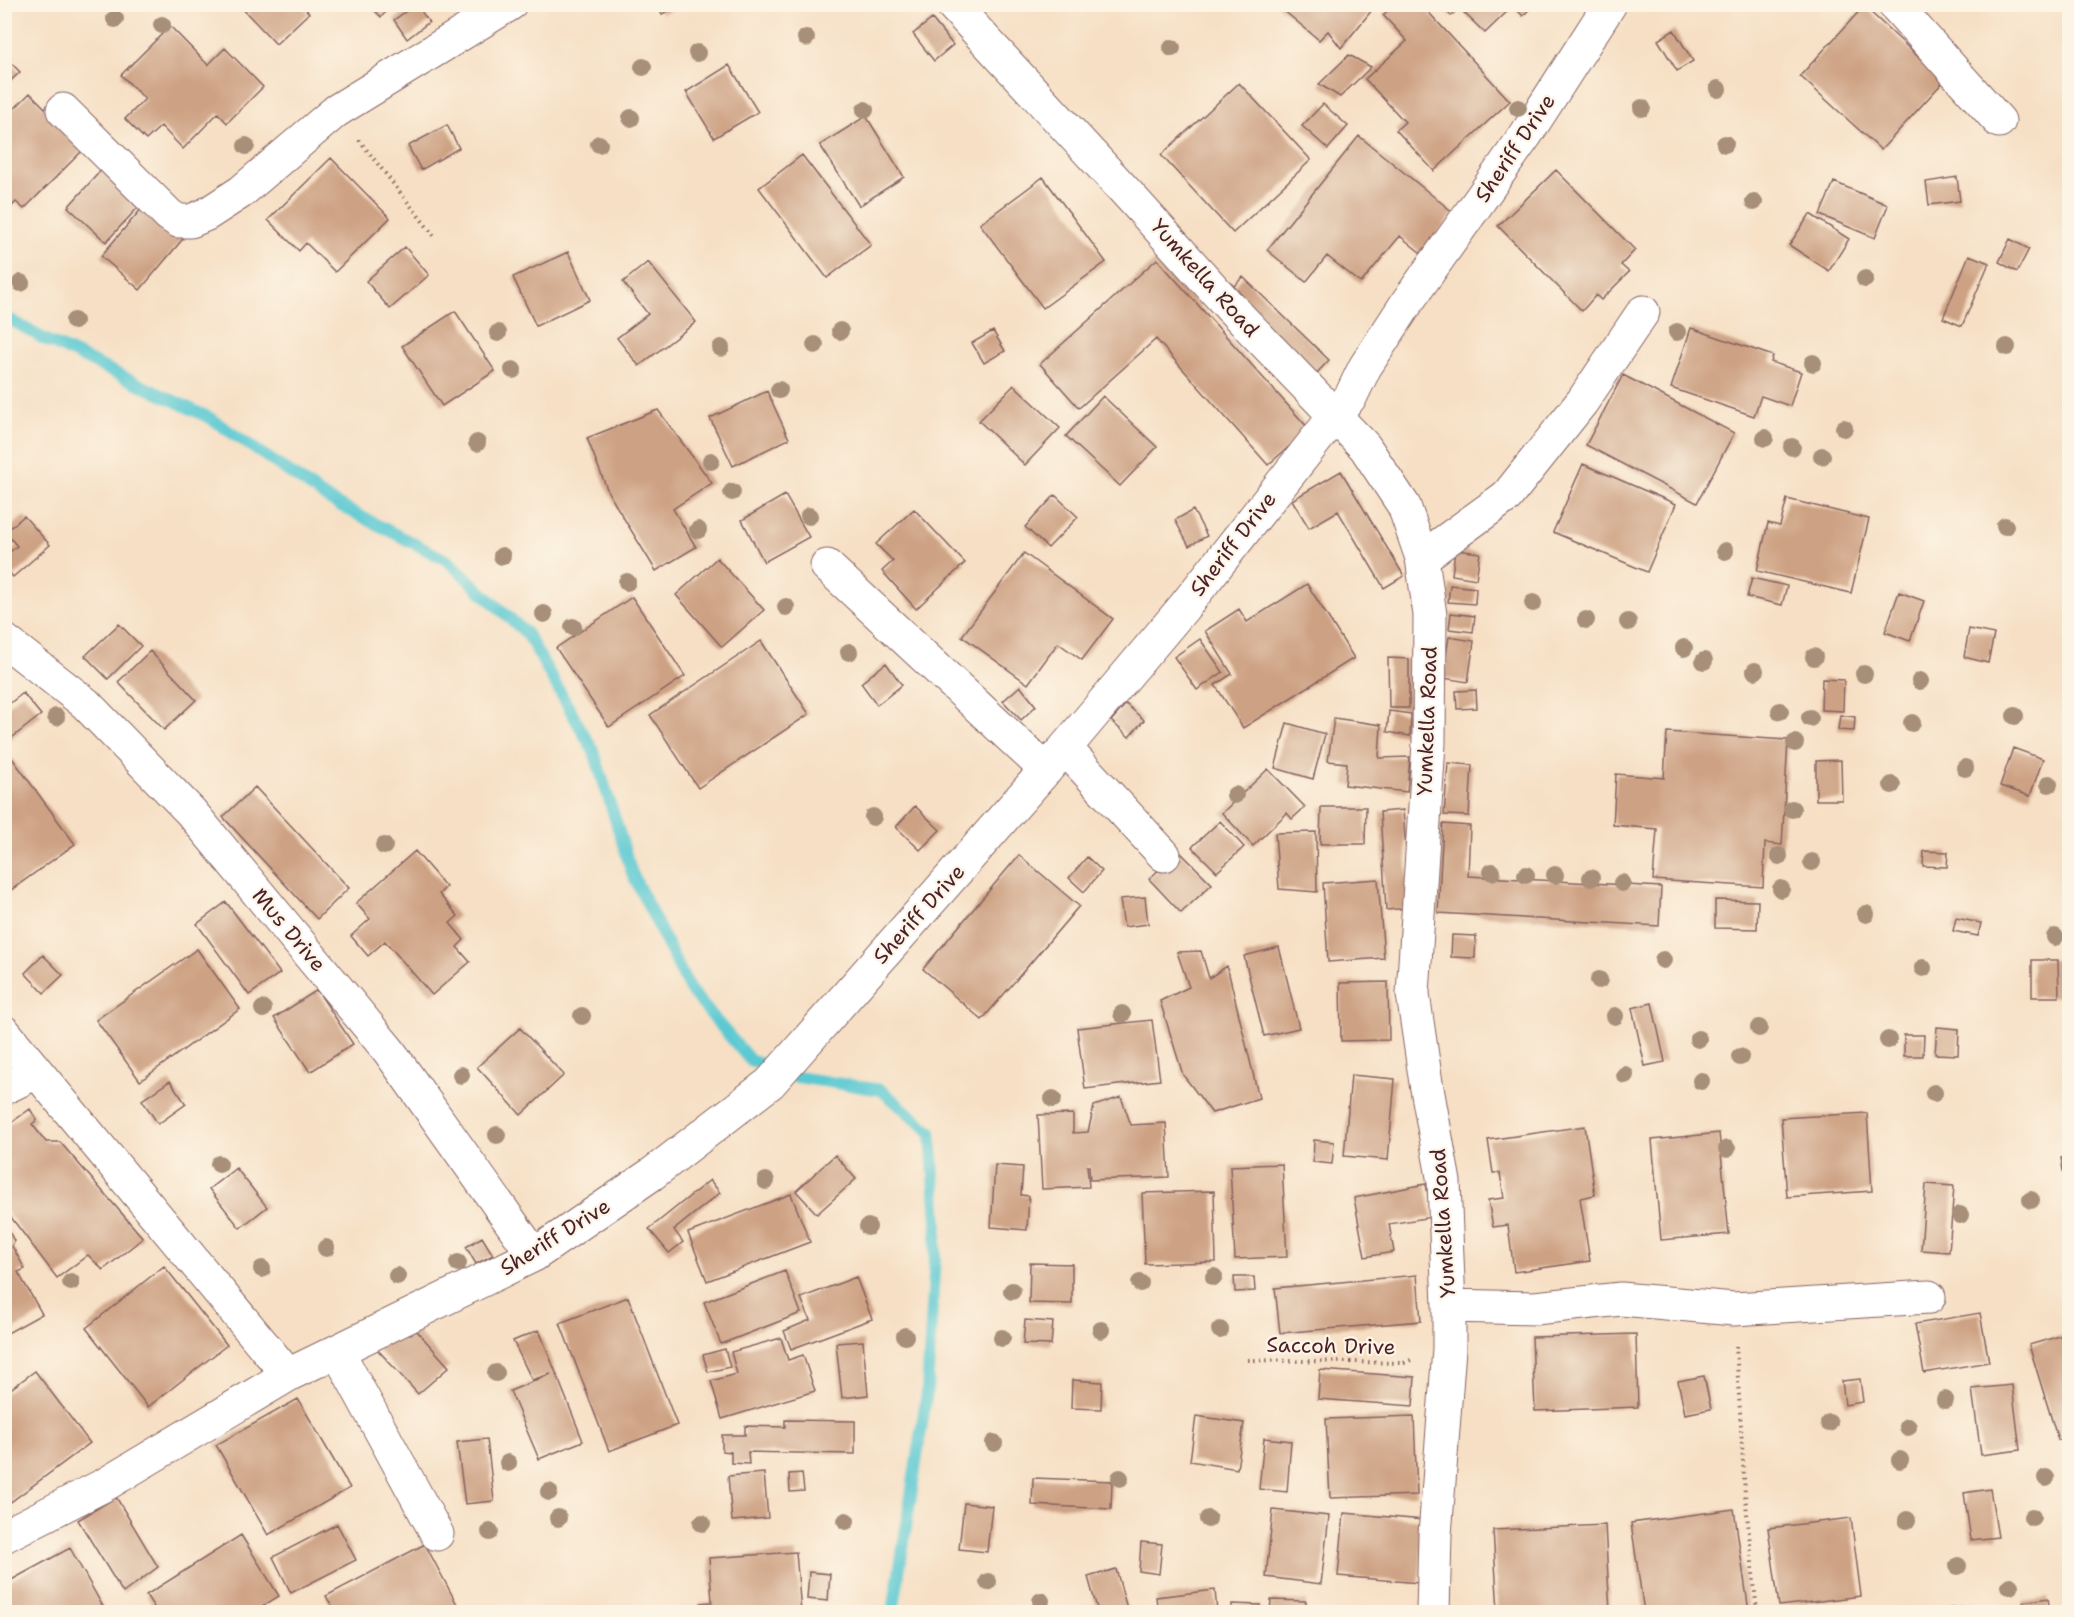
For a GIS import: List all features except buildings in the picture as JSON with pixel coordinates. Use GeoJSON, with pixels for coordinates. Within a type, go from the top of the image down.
{"type":"FeatureCollection","features":[{"type":"Feature","properties":{"kind":"street"},"geometry":{"type":"LineString","coordinates":[[63,110],[169,215],[178,221],[191,221],[207,214],[241,192],[336,111],[510,4]]}},
{"type":"Feature","properties":{"kind":"street","name":"Yumkella Road"},"geometry":{"type":"LineString","coordinates":[[952,4],[1229,306],[1365,447],[1404,506],[1422,558],[1430,615],[1429,743],[1413,994],[1444,1182],[1449,1306],[1449,1349],[1435,1535],[1433,1612]]}},
{"type":"Feature","properties":{"kind":"street","name":"Sheriff Drive"},"geometry":{"type":"LineString","coordinates":[[4,1536],[106,1484],[288,1376],[534,1255],[652,1174],[770,1083],[1056,759],[1184,607],[1351,396],[1365,367],[1408,301],[1525,136],[1610,4]]}},
{"type":"Feature","properties":{"kind":"street"},"geometry":{"type":"LineString","coordinates":[[1894,4],[2000,121]]}},
{"type":"Feature","properties":{"kind":"street"},"geometry":{"type":"LineString","coordinates":[[1422,558],[1507,496],[1582,402],[1643,312]]}},
{"type":"Feature","properties":{"kind":"street"},"geometry":{"type":"LineString","coordinates":[[827,566],[1056,759],[1164,855]]}},
{"type":"Feature","properties":{"kind":"street","name":"Mus Drive"},"geometry":{"type":"LineString","coordinates":[[4,640],[86,703],[191,812],[389,1051],[534,1255]]}},
{"type":"Feature","properties":{"kind":"street"},"geometry":{"type":"LineString","coordinates":[[4,1032],[288,1376]]}},
{"type":"Feature","properties":{"kind":"street"},"geometry":{"type":"LineString","coordinates":[[4,1088],[37,1071]]}},
{"type":"Feature","properties":{"kind":"street"},"geometry":{"type":"LineString","coordinates":[[1449,1306],[1535,1308],[1621,1299],[1734,1309],[1929,1297]]}},
{"type":"Feature","properties":{"kind":"street"},"geometry":{"type":"LineString","coordinates":[[338,1352],[437,1534]]}},
{"type":"Feature","properties":{"kind":"path"},"geometry":{"type":"LineString","coordinates":[[336,111],[435,237]]}},
{"type":"Feature","properties":{"kind":"path"},"geometry":{"type":"LineString","coordinates":[[1734,1309],[1745,1494],[1757,1612]]}},
{"type":"Feature","properties":{"kind":"path","name":"Saccoh Drive"},"geometry":{"type":"LineString","coordinates":[[1248,1360],[1404,1362],[1449,1349]]}},
{"type":"Feature","properties":{"kind":"waterway"},"geometry":{"type":"LineString","coordinates":[[4,316],[42,338],[210,418],[331,501],[448,561],[527,634],[594,752],[632,873],[690,990],[750,1060],[797,1077],[881,1090],[931,1132],[937,1222],[927,1392],[893,1612]]}}]}
